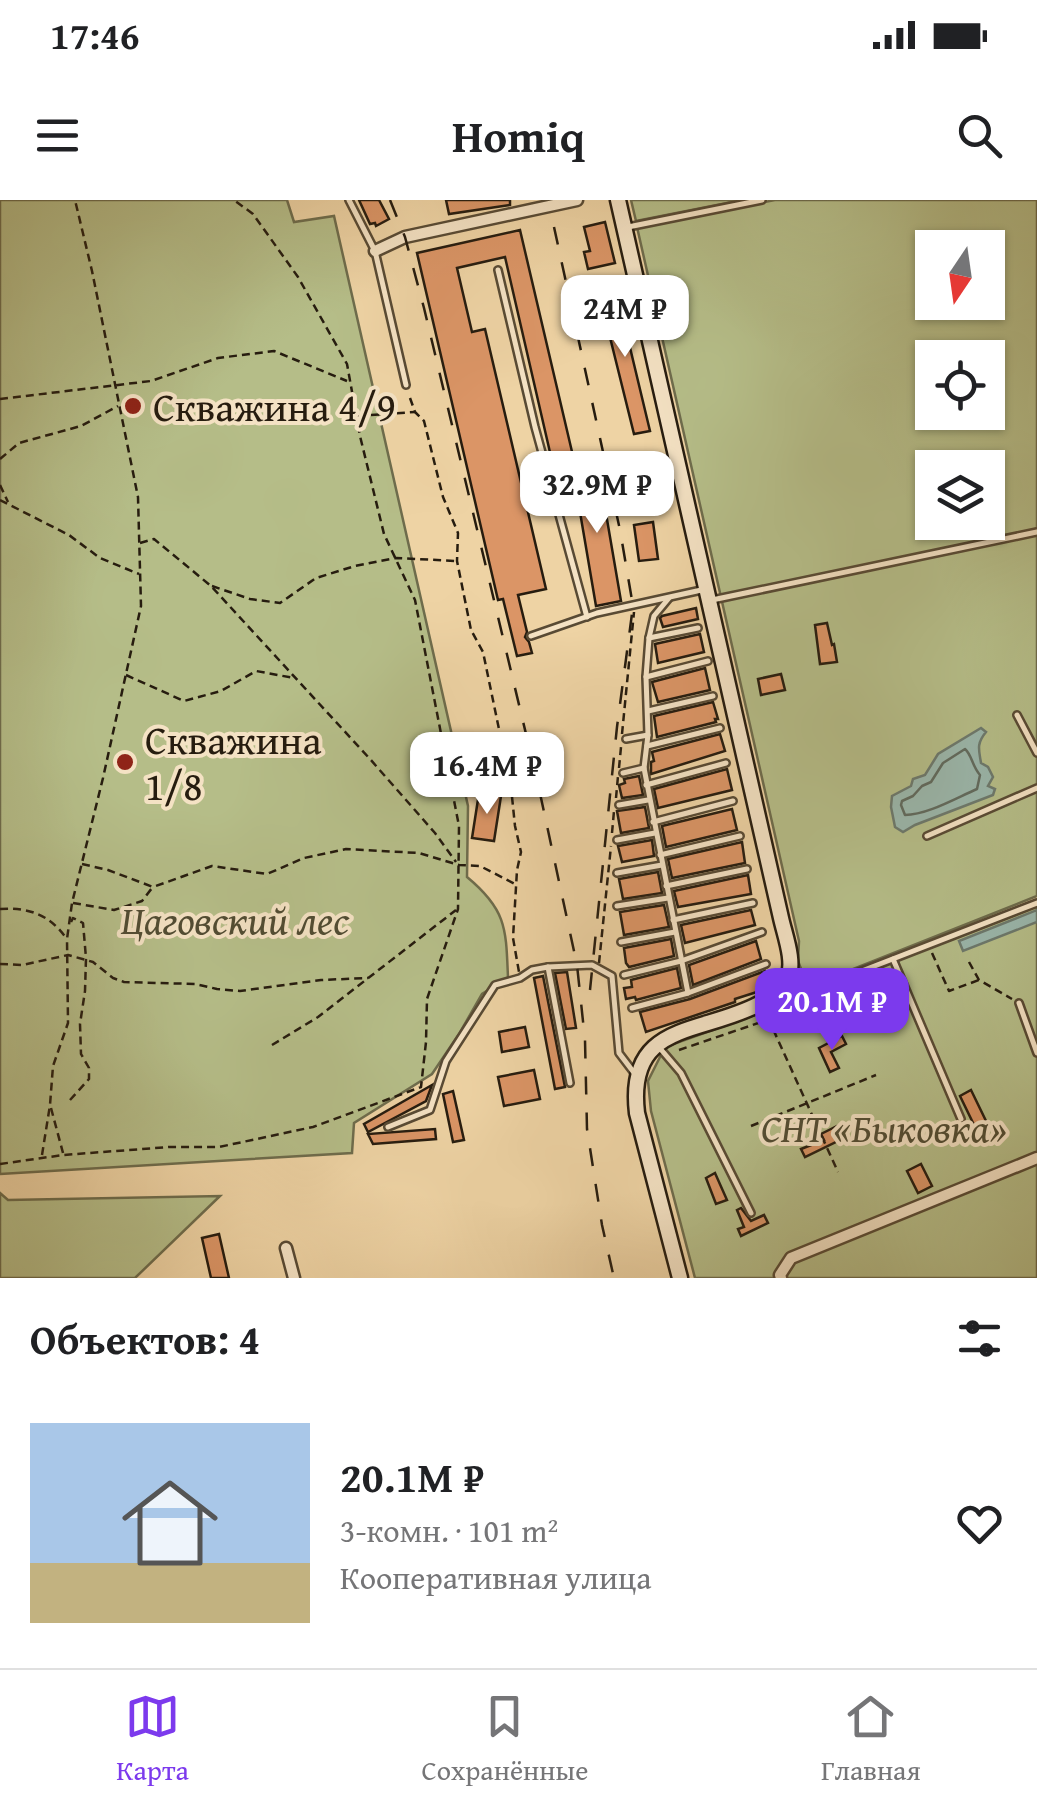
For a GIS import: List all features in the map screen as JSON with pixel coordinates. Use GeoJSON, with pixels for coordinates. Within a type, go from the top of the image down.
{"type":"FeatureCollection","features":[{"type":"Feature","properties":{"kind":"main road"},"geometry":{"type":"LineString","coordinates":[[618,200],[789,954],[788,979],[778,993],[748,1010],[656,1044],[645,1057],[637,1077],[638,1113],[680,1278]]}},
{"type":"Feature","properties":{"kind":"street"},"geometry":{"type":"LineString","coordinates":[[374,250],[406,237],[577,200]]}},
{"type":"Feature","properties":{"kind":"street"},"geometry":{"type":"LineString","coordinates":[[781,1278],[790,1258],[1037,1158]]}},
{"type":"Feature","properties":{"kind":"street"},"geometry":{"type":"LineString","coordinates":[[286,1248],[294,1278]]}},
{"type":"Feature","properties":{"kind":"lane"},"geometry":{"type":"LineString","coordinates":[[348,200],[374,250],[406,385]]}},
{"type":"Feature","properties":{"kind":"lane"},"geometry":{"type":"LineString","coordinates":[[625,227],[762,200]]}},
{"type":"Feature","properties":{"kind":"lane"},"geometry":{"type":"LineString","coordinates":[[498,270],[534,427],[586,617]]}},
{"type":"Feature","properties":{"kind":"lane"},"geometry":{"type":"LineString","coordinates":[[531,636],[586,617],[669,598],[708,595],[1037,532]]}},
{"type":"Feature","properties":{"kind":"lane"},"geometry":{"type":"LineString","coordinates":[[669,598],[654,616],[649,638],[644,768],[688,993]]}},
{"type":"Feature","properties":{"kind":"lane"},"geometry":{"type":"LineString","coordinates":[[649,638],[698,628]]}},
{"type":"Feature","properties":{"kind":"lane"},"geometry":{"type":"LineString","coordinates":[[646,677],[708,661]]}},
{"type":"Feature","properties":{"kind":"lane"},"geometry":{"type":"LineString","coordinates":[[648,712],[713,696]]}},
{"type":"Feature","properties":{"kind":"lane"},"geometry":{"type":"LineString","coordinates":[[1017,715],[1037,753]]}},
{"type":"Feature","properties":{"kind":"lane"},"geometry":{"type":"LineString","coordinates":[[647,746],[720,728]]}},
{"type":"Feature","properties":{"kind":"lane"},"geometry":{"type":"LineString","coordinates":[[626,740],[648,735]]}},
{"type":"Feature","properties":{"kind":"lane"},"geometry":{"type":"LineString","coordinates":[[646,785],[726,763]]}},
{"type":"Feature","properties":{"kind":"lane"},"geometry":{"type":"LineString","coordinates":[[623,773],[644,768]]}},
{"type":"Feature","properties":{"kind":"lane"},"geometry":{"type":"LineString","coordinates":[[927,836],[1037,788]]}},
{"type":"Feature","properties":{"kind":"lane"},"geometry":{"type":"LineString","coordinates":[[619,805],[648,800]]}},
{"type":"Feature","properties":{"kind":"lane"},"geometry":{"type":"LineString","coordinates":[[653,822],[733,801]]}},
{"type":"Feature","properties":{"kind":"lane"},"geometry":{"type":"LineString","coordinates":[[617,840],[655,833]]}},
{"type":"Feature","properties":{"kind":"lane"},"geometry":{"type":"LineString","coordinates":[[660,854],[740,836]]}},
{"type":"Feature","properties":{"kind":"lane"},"geometry":{"type":"LineString","coordinates":[[618,873],[662,865]]}},
{"type":"Feature","properties":{"kind":"lane"},"geometry":{"type":"LineString","coordinates":[[666,886],[747,869]]}},
{"type":"Feature","properties":{"kind":"lane"},"geometry":{"type":"LineString","coordinates":[[618,906],[668,898]]}},
{"type":"Feature","properties":{"kind":"lane"},"geometry":{"type":"LineString","coordinates":[[778,993],[804,993],[1037,903]]}},
{"type":"Feature","properties":{"kind":"lane"},"geometry":{"type":"LineString","coordinates":[[673,920],[753,904]]}},
{"type":"Feature","properties":{"kind":"lane"},"geometry":{"type":"LineString","coordinates":[[621,942],[675,932]]}},
{"type":"Feature","properties":{"kind":"lane"},"geometry":{"type":"LineString","coordinates":[[624,975],[681,961],[762,932]]}},
{"type":"Feature","properties":{"kind":"lane"},"geometry":{"type":"LineString","coordinates":[[894,959],[960,1119]]}},
{"type":"Feature","properties":{"kind":"lane"},"geometry":{"type":"LineString","coordinates":[[632,1008],[688,993],[766,964]]}},
{"type":"Feature","properties":{"kind":"lane"},"geometry":{"type":"LineString","coordinates":[[548,967],[570,1083]]}},
{"type":"Feature","properties":{"kind":"lane"},"geometry":{"type":"LineString","coordinates":[[388,1127],[430,1110],[454,1046],[495,985],[532,970],[599,967],[612,976],[619,1053],[637,1077]]}},
{"type":"Feature","properties":{"kind":"lane"},"geometry":{"type":"LineString","coordinates":[[1019,1003],[1037,1053]]}},
{"type":"Feature","properties":{"kind":"lane"},"geometry":{"type":"LineString","coordinates":[[656,1044],[682,1073],[751,1214]]}},
{"type":"Feature","properties":{"kind":"path"},"geometry":{"type":"LineString","coordinates":[[41,1158],[53,1066],[68,1022],[72,903],[140,606],[138,497],[75,200]]}},
{"type":"Feature","properties":{"kind":"path"},"geometry":{"type":"LineString","coordinates":[[234,200],[253,214],[298,277],[348,364],[384,534],[415,600],[459,826],[458,910],[427,999],[421,1088]]}},
{"type":"Feature","properties":{"kind":"path"},"geometry":{"type":"LineString","coordinates":[[0,398],[151,381],[218,358],[274,351],[350,382]]}},
{"type":"Feature","properties":{"kind":"path"},"geometry":{"type":"LineString","coordinates":[[410,398],[424,421],[443,496],[458,534],[457,562],[471,630],[482,652],[511,788],[521,852],[513,938],[520,978]]}},
{"type":"Feature","properties":{"kind":"path"},"geometry":{"type":"LineString","coordinates":[[0,458],[18,442],[81,426],[120,406]]}},
{"type":"Feature","properties":{"kind":"path"},"geometry":{"type":"LineString","coordinates":[[356,416],[416,412]]}},
{"type":"Feature","properties":{"kind":"path"},"geometry":{"type":"LineString","coordinates":[[0,485],[10,505]]}},
{"type":"Feature","properties":{"kind":"path"},"geometry":{"type":"LineString","coordinates":[[0,500],[69,535],[100,558],[140,574]]}},
{"type":"Feature","properties":{"kind":"path"},"geometry":{"type":"LineString","coordinates":[[139,543],[154,540],[210,586],[396,789],[459,865]]}},
{"type":"Feature","properties":{"kind":"path"},"geometry":{"type":"LineString","coordinates":[[210,586],[250,599],[280,603],[316,578],[355,566],[396,558],[457,562]]}},
{"type":"Feature","properties":{"kind":"path"},"geometry":{"type":"LineString","coordinates":[[599,967],[635,606]]}},
{"type":"Feature","properties":{"kind":"path"},"geometry":{"type":"LineString","coordinates":[[126,675],[184,700],[222,691],[256,671],[296,678]]}},
{"type":"Feature","properties":{"kind":"path"},"geometry":{"type":"LineString","coordinates":[[72,903],[114,910],[142,902],[152,887],[212,866],[267,874],[304,858],[346,848],[419,852],[459,865],[480,866],[517,884]]}},
{"type":"Feature","properties":{"kind":"path"},"geometry":{"type":"LineString","coordinates":[[81,864],[152,887]]}},
{"type":"Feature","properties":{"kind":"path"},"geometry":{"type":"LineString","coordinates":[[0,909],[16,908],[54,920],[68,936]]}},
{"type":"Feature","properties":{"kind":"path"},"geometry":{"type":"LineString","coordinates":[[272,1046],[318,1017],[458,910]]}},
{"type":"Feature","properties":{"kind":"path"},"geometry":{"type":"LineString","coordinates":[[68,936],[72,918],[84,923],[86,992],[80,1024],[81,1054],[90,1068],[89,1080],[70,1100]]}},
{"type":"Feature","properties":{"kind":"path"},"geometry":{"type":"LineString","coordinates":[[929,945],[949,991],[979,980]]}},
{"type":"Feature","properties":{"kind":"path"},"geometry":{"type":"LineString","coordinates":[[0,964],[22,965],[68,955],[92,962],[124,982],[195,984],[240,991],[368,978]]}},
{"type":"Feature","properties":{"kind":"path"},"geometry":{"type":"LineString","coordinates":[[968,962],[979,980],[1019,1003]]}},
{"type":"Feature","properties":{"kind":"path"},"geometry":{"type":"LineString","coordinates":[[679,1050],[823,1000]]}},
{"type":"Feature","properties":{"kind":"path"},"geometry":{"type":"LineString","coordinates":[[768,1018],[838,1172]]}},
{"type":"Feature","properties":{"kind":"path"},"geometry":{"type":"LineString","coordinates":[[0,1164],[64,1154],[220,1147],[313,1127],[421,1088],[443,1070]]}},
{"type":"Feature","properties":{"kind":"path"},"geometry":{"type":"LineString","coordinates":[[750,1126],[876,1075]]}},
{"type":"Feature","properties":{"kind":"path"},"geometry":{"type":"LineString","coordinates":[[50,1104],[64,1154]]}},
{"type":"Feature","properties":{"kind":"green space","name":"Цаговский лес"},"geometry":{"type":"Polygon","coordinates":[[[0,200],[287,200],[294,222],[334,216],[468,806],[467,877],[490,900],[502,921],[508,978],[482,994],[432,1074],[354,1123],[352,1153],[0,1174],[0,200]]]}},
{"type":"Feature","properties":{"kind":"green space"},"geometry":{"type":"Polygon","coordinates":[[[631,200],[742,200],[636,221],[631,200]]]}},
{"type":"Feature","properties":{"kind":"green space"},"geometry":{"type":"Polygon","coordinates":[[[775,200],[1037,200],[1037,896],[808,987],[798,961],[799,941],[637,227],[775,200]]]}},
{"type":"Feature","properties":{"kind":"green space","name":"СНТ «Быковка»"},"geometry":{"type":"Polygon","coordinates":[[[1037,900],[1037,1278],[695,1278],[651,1111],[648,1081],[665,1047],[794,1001],[1037,900]]]}},
{"type":"Feature","properties":{"kind":"green space"},"geometry":{"type":"Polygon","coordinates":[[[0,1193],[8,1200],[220,1196],[135,1278],[0,1278],[0,1193]]]}},
{"type":"Feature","properties":{"kind":"water"},"geometry":{"type":"Polygon","coordinates":[[[981,728],[986,732],[979,744],[981,763],[993,777],[988,786],[995,789],[993,795],[903,832],[895,827],[892,796],[911,786],[913,779],[925,775],[938,754],[981,728]]]}},
{"type":"Feature","properties":{"kind":"water"},"geometry":{"type":"Polygon","coordinates":[[[1037,910],[1037,922],[963,951],[959,941],[1037,910]]]}},
{"type":"Feature","properties":{"kind":"building"},"geometry":{"type":"Polygon","coordinates":[[[359,200],[379,200],[389,219],[376,226],[370,224],[359,200]]]}},
{"type":"Feature","properties":{"kind":"building"},"geometry":{"type":"Polygon","coordinates":[[[446,200],[510,200],[510,205],[449,214],[446,200]]]}},
{"type":"Feature","properties":{"kind":"building"},"geometry":{"type":"Polygon","coordinates":[[[605,222],[615,263],[588,269],[584,252],[590,251],[584,227],[605,222]]]}},
{"type":"Feature","properties":{"kind":"building"},"geometry":{"type":"Polygon","coordinates":[[[520,230],[573,456],[552,461],[505,257],[457,268],[472,332],[485,329],[546,589],[518,595],[525,637],[532,653],[517,656],[503,599],[498,600],[417,253],[520,230]]]}},
{"type":"Feature","properties":{"kind":"building"},"geometry":{"type":"Polygon","coordinates":[[[615,285],[650,431],[634,434],[601,301],[605,300],[602,289],[615,285]]]}},
{"type":"Feature","properties":{"kind":"building"},"geometry":{"type":"Polygon","coordinates":[[[598,467],[621,601],[596,606],[573,471],[598,467]]]}},
{"type":"Feature","properties":{"kind":"building"},"geometry":{"type":"Polygon","coordinates":[[[653,522],[658,559],[639,561],[634,525],[653,522]]]}},
{"type":"Feature","properties":{"kind":"building"},"geometry":{"type":"Polygon","coordinates":[[[696,608],[698,619],[663,627],[662,616],[696,608]]]}},
{"type":"Feature","properties":{"kind":"building"},"geometry":{"type":"Polygon","coordinates":[[[827,623],[837,662],[820,664],[815,625],[827,623]]]}},
{"type":"Feature","properties":{"kind":"building"},"geometry":{"type":"Polygon","coordinates":[[[700,634],[704,652],[658,663],[655,644],[700,634]]]}},
{"type":"Feature","properties":{"kind":"building"},"geometry":{"type":"Polygon","coordinates":[[[705,668],[710,690],[658,702],[652,682],[705,668]]]}},
{"type":"Feature","properties":{"kind":"building"},"geometry":{"type":"Polygon","coordinates":[[[781,674],[785,690],[761,695],[758,679],[781,674]]]}},
{"type":"Feature","properties":{"kind":"building"},"geometry":{"type":"Polygon","coordinates":[[[713,702],[716,722],[657,737],[654,716],[713,702]]]}},
{"type":"Feature","properties":{"kind":"building"},"geometry":{"type":"Polygon","coordinates":[[[720,734],[725,751],[651,774],[652,752],[720,734]]]}},
{"type":"Feature","properties":{"kind":"building"},"geometry":{"type":"Polygon","coordinates":[[[727,769],[732,790],[658,808],[654,789],[727,769]]]}},
{"type":"Feature","properties":{"kind":"building"},"geometry":{"type":"Polygon","coordinates":[[[639,776],[643,795],[622,798],[619,785],[625,783],[624,779],[639,776]]]}},
{"type":"Feature","properties":{"kind":"building"},"geometry":{"type":"Polygon","coordinates":[[[479,793],[501,796],[494,841],[472,838],[479,793]]]}},
{"type":"Feature","properties":{"kind":"building"},"geometry":{"type":"Polygon","coordinates":[[[645,807],[649,828],[621,833],[617,811],[645,807]]]}},
{"type":"Feature","properties":{"kind":"building"},"geometry":{"type":"Polygon","coordinates":[[[732,809],[737,830],[666,847],[662,826],[732,809]]]}},
{"type":"Feature","properties":{"kind":"building"},"geometry":{"type":"Polygon","coordinates":[[[652,840],[654,856],[622,862],[618,846],[652,840]]]}},
{"type":"Feature","properties":{"kind":"building"},"geometry":{"type":"Polygon","coordinates":[[[742,842],[745,863],[672,878],[668,859],[742,842]]]}},
{"type":"Feature","properties":{"kind":"building"},"geometry":{"type":"Polygon","coordinates":[[[658,872],[662,893],[623,899],[619,879],[658,872]]]}},
{"type":"Feature","properties":{"kind":"building"},"geometry":{"type":"Polygon","coordinates":[[[748,875],[751,894],[678,907],[674,891],[748,875]]]}},
{"type":"Feature","properties":{"kind":"building"},"geometry":{"type":"Polygon","coordinates":[[[664,905],[669,927],[624,935],[620,912],[664,905]]]}},
{"type":"Feature","properties":{"kind":"building"},"geometry":{"type":"Polygon","coordinates":[[[751,910],[755,925],[685,943],[681,925],[751,910]]]}},
{"type":"Feature","properties":{"kind":"building"},"geometry":{"type":"Polygon","coordinates":[[[671,939],[674,956],[629,967],[626,963],[624,948],[671,939]]]}},
{"type":"Feature","properties":{"kind":"building"},"geometry":{"type":"Polygon","coordinates":[[[756,941],[761,959],[693,985],[689,965],[756,941]]]}},
{"type":"Feature","properties":{"kind":"building"},"geometry":{"type":"Polygon","coordinates":[[[677,968],[681,988],[626,999],[624,988],[632,987],[631,980],[677,968]]]}},
{"type":"Feature","properties":{"kind":"building"},"geometry":{"type":"Polygon","coordinates":[[[765,971],[769,986],[760,991],[646,1032],[640,1012],[690,999],[765,971]]]}},
{"type":"Feature","properties":{"kind":"building"},"geometry":{"type":"Polygon","coordinates":[[[567,972],[576,1028],[566,1029],[555,973],[567,972]]]}},
{"type":"Feature","properties":{"kind":"building"},"geometry":{"type":"Polygon","coordinates":[[[543,976],[565,1087],[555,1089],[534,978],[543,976]]]}},
{"type":"Feature","properties":{"kind":"building"},"geometry":{"type":"Polygon","coordinates":[[[525,1027],[529,1047],[502,1052],[499,1032],[525,1027]]]}},
{"type":"Feature","properties":{"kind":"building"},"geometry":{"type":"Polygon","coordinates":[[[842,1036],[846,1044],[831,1052],[839,1068],[830,1072],[819,1048],[842,1036]]]}},
{"type":"Feature","properties":{"kind":"building"},"geometry":{"type":"Polygon","coordinates":[[[534,1070],[540,1099],[504,1106],[498,1077],[534,1070]]]}},
{"type":"Feature","properties":{"kind":"building"},"geometry":{"type":"Polygon","coordinates":[[[432,1085],[426,1101],[368,1132],[364,1124],[432,1085]]]}},
{"type":"Feature","properties":{"kind":"building"},"geometry":{"type":"Polygon","coordinates":[[[971,1090],[987,1123],[976,1129],[960,1096],[971,1090]]]}},
{"type":"Feature","properties":{"kind":"building"},"geometry":{"type":"Polygon","coordinates":[[[453,1091],[464,1140],[453,1142],[443,1094],[453,1091]]]}},
{"type":"Feature","properties":{"kind":"building"},"geometry":{"type":"Polygon","coordinates":[[[837,1126],[846,1137],[805,1157],[801,1149],[824,1140],[821,1134],[837,1126]]]}},
{"type":"Feature","properties":{"kind":"building"},"geometry":{"type":"Polygon","coordinates":[[[435,1129],[436,1139],[373,1144],[368,1134],[435,1129]]]}},
{"type":"Feature","properties":{"kind":"building"},"geometry":{"type":"Polygon","coordinates":[[[921,1164],[932,1186],[918,1193],[907,1171],[921,1164]]]}},
{"type":"Feature","properties":{"kind":"building"},"geometry":{"type":"Polygon","coordinates":[[[715,1173],[727,1200],[716,1204],[706,1178],[715,1173]]]}},
{"type":"Feature","properties":{"kind":"building"},"geometry":{"type":"Polygon","coordinates":[[[741,1208],[751,1221],[764,1215],[768,1223],[741,1236],[738,1229],[744,1227],[737,1210],[741,1208]]]}},
{"type":"Feature","properties":{"kind":"building"},"geometry":{"type":"Polygon","coordinates":[[[219,1234],[229,1278],[211,1278],[202,1238],[219,1234]]]}},
{"type":"Feature","properties":{"kind":"railway"},"geometry":{"type":"LineString","coordinates":[[390,200],[405,237],[424,308],[538,784],[577,965],[585,1040],[587,1129],[614,1278]]}},
{"type":"Feature","properties":{"kind":"railway"},"geometry":{"type":"LineString","coordinates":[[554,227],[633,606],[590,990]]}},
{"type":"Feature","properties":{"kind":"place","name":"Скважина 4/9"},"geometry":{"type":"Point","coordinates":[133,406]}},
{"type":"Feature","properties":{"kind":"place","name":"Скважина 1/8"},"geometry":{"type":"Point","coordinates":[125,762]}}]}
